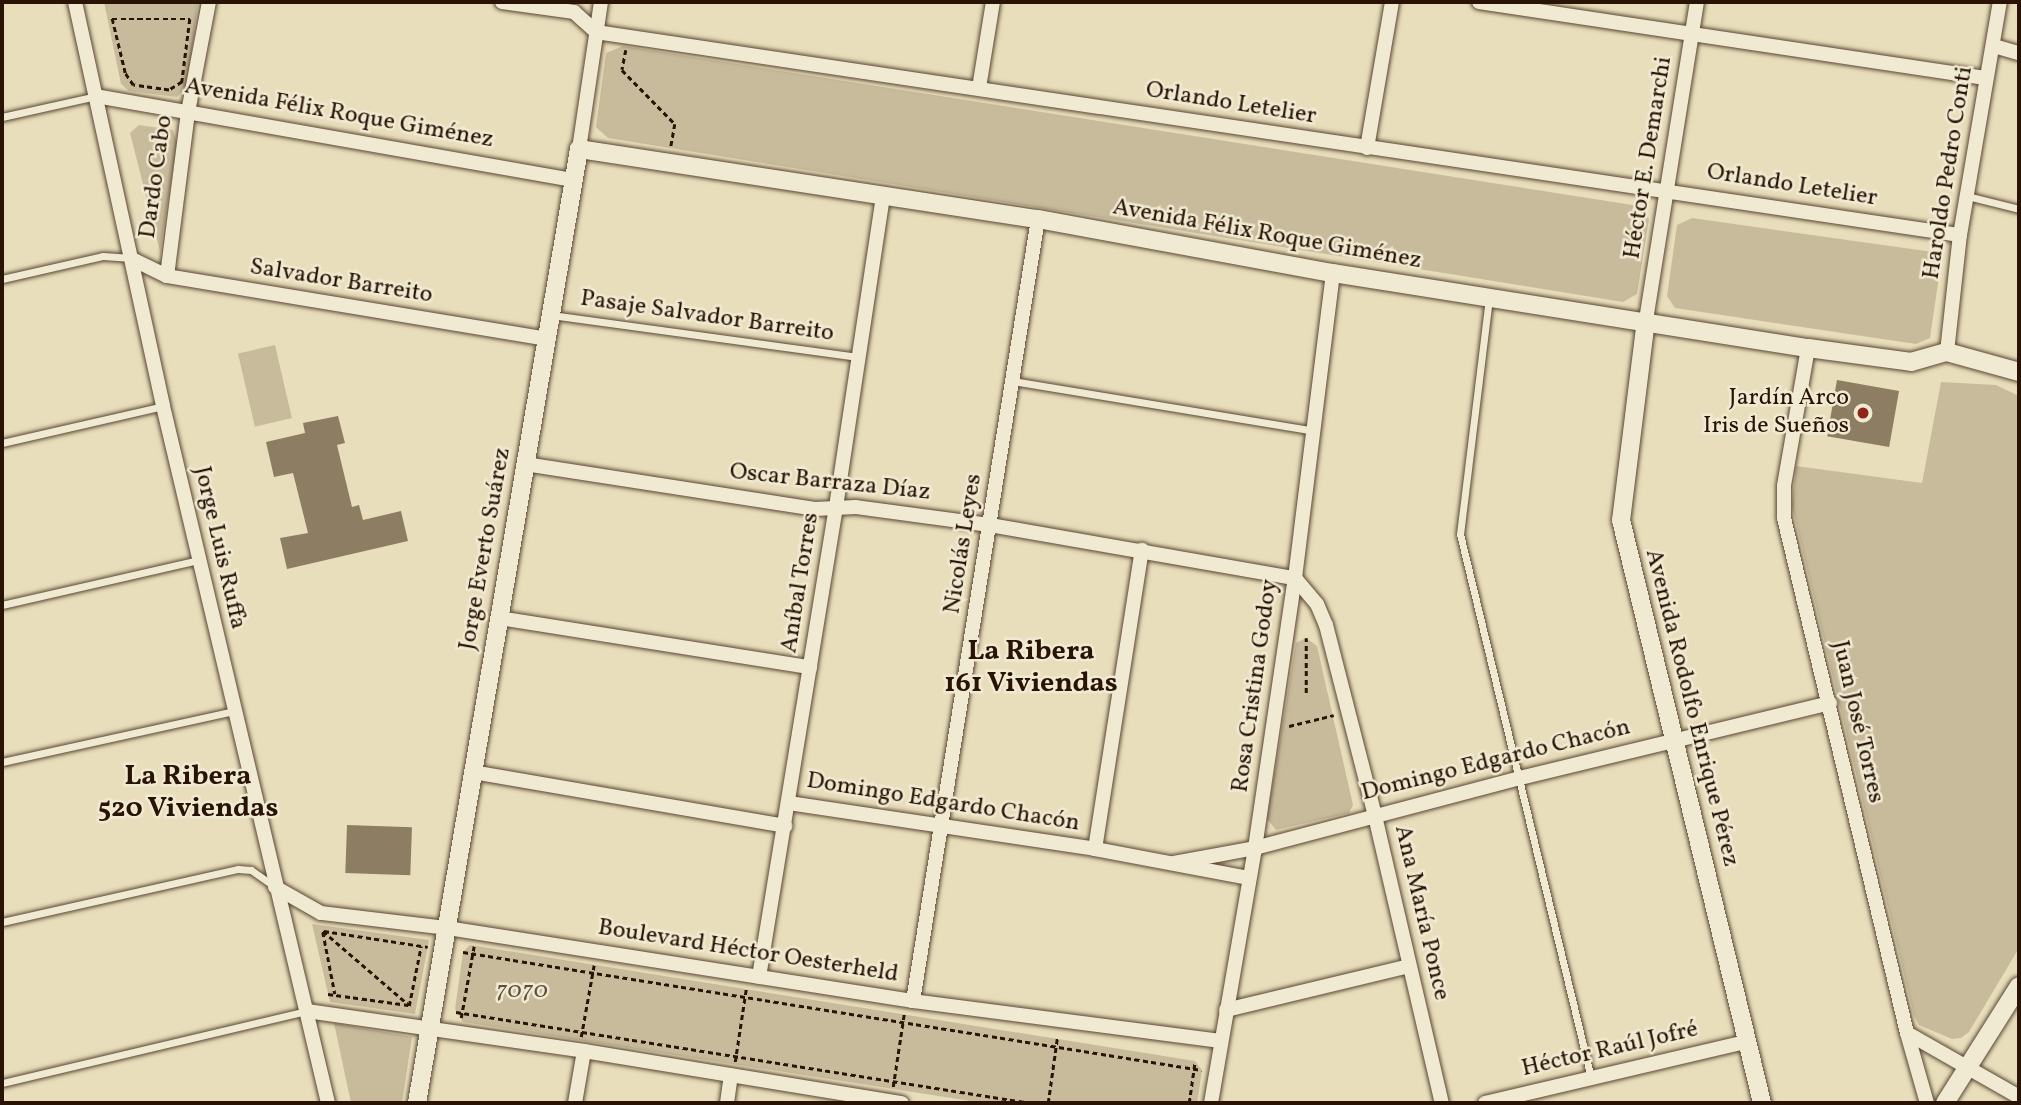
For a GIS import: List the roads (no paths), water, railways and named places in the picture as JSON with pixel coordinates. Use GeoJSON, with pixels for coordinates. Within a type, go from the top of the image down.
{"type":"FeatureCollection","features":[{"type":"Feature","properties":{"kind":"street","name":"Jorge Luis Ruffa"},"geometry":{"type":"LineString","coordinates":[[75,2],[233,711],[328,1103]]}},
{"type":"Feature","properties":{"kind":"street","name":"Dardo Cabo"},"geometry":{"type":"LineString","coordinates":[[167,276],[188,112],[209,2]]}},
{"type":"Feature","properties":{"kind":"street","name":"Orlando Letelier"},"geometry":{"type":"LineString","coordinates":[[502,2],[574,12],[596,32],[1367,148],[1668,189],[1960,235]]}},
{"type":"Feature","properties":{"kind":"street","name":"Jorge Everto Suárez"},"geometry":{"type":"LineString","coordinates":[[417,1103],[574,180],[601,2]]}},
{"type":"Feature","properties":{"kind":"street"},"geometry":{"type":"LineString","coordinates":[[979,88],[993,2]]}},
{"type":"Feature","properties":{"kind":"street"},"geometry":{"type":"LineString","coordinates":[[1367,148],[1392,2]]}},
{"type":"Feature","properties":{"kind":"street"},"geometry":{"type":"LineString","coordinates":[[1479,2],[1985,78]]}},
{"type":"Feature","properties":{"kind":"street","name":"Héctor E. Demarchi"},"geometry":{"type":"LineString","coordinates":[[1646,320],[1697,2]]}},
{"type":"Feature","properties":{"kind":"street","name":"Haroldo Pedro Conti"},"geometry":{"type":"LineString","coordinates":[[1947,352],[1960,235],[2000,2]]}},
{"type":"Feature","properties":{"kind":"street"},"geometry":{"type":"LineString","coordinates":[[1994,46],[2019,53]]}},
{"type":"Feature","properties":{"kind":"street","name":"Avenida Félix Roque Giménez"},"geometry":{"type":"LineString","coordinates":[[96,96],[574,180]]}},
{"type":"Feature","properties":{"kind":"street","name":"Avenida Félix Roque Giménez"},"geometry":{"type":"LineString","coordinates":[[579,149],[1038,219],[1333,273],[1646,320],[1808,348],[1911,362],[1947,352]]}},
{"type":"Feature","properties":{"kind":"street","name":"Aníbal Torres"},"geometry":{"type":"LineString","coordinates":[[759,977],[836,507],[883,195]]}},
{"type":"Feature","properties":{"kind":"street","name":"Nicolás Leyes"},"geometry":{"type":"LineString","coordinates":[[913,1001],[1038,219]]}},
{"type":"Feature","properties":{"kind":"street","name":"Salvador Barreito"},"geometry":{"type":"LineString","coordinates":[[132,258],[167,276],[547,339]]}},
{"type":"Feature","properties":{"kind":"street","name":"Rosa Cristina Godoy"},"geometry":{"type":"LineString","coordinates":[[1211,1103],[1219,1041],[1255,848],[1295,578],[1333,273]]}},
{"type":"Feature","properties":{"kind":"street","name":"Avenida Rodolfo Enrique Pérez"},"geometry":{"type":"LineString","coordinates":[[1646,320],[1621,497],[1621,520],[1762,1103]]}},
{"type":"Feature","properties":{"kind":"street","name":"Juan José Torres"},"geometry":{"type":"LineString","coordinates":[[1808,348],[1782,501],[1907,1033],[1927,1103]]}},
{"type":"Feature","properties":{"kind":"street"},"geometry":{"type":"LineString","coordinates":[[1947,352],[2019,372]]}},
{"type":"Feature","properties":{"kind":"street","name":"Oscar Barraza Díaz"},"geometry":{"type":"LineString","coordinates":[[525,464],[815,509],[836,507],[990,525],[1295,578]]}},
{"type":"Feature","properties":{"kind":"street"},"geometry":{"type":"LineString","coordinates":[[1095,849],[1142,550]]}},
{"type":"Feature","properties":{"kind":"street","name":"Ana María Ponce"},"geometry":{"type":"LineString","coordinates":[[1295,578],[1317,604],[1326,625],[1375,816],[1442,1103]]}},
{"type":"Feature","properties":{"kind":"street"},"geometry":{"type":"LineString","coordinates":[[499,618],[810,667]]}},
{"type":"Feature","properties":{"kind":"street","name":"Domingo Edgardo Chacón"},"geometry":{"type":"LineString","coordinates":[[1174,863],[1255,848],[1520,778],[1830,703]]}},
{"type":"Feature","properties":{"kind":"street","name":"Domingo Edgardo Chacón"},"geometry":{"type":"LineString","coordinates":[[473,772],[785,826]]}},
{"type":"Feature","properties":{"kind":"street","name":"Domingo Edgardo Chacón"},"geometry":{"type":"LineString","coordinates":[[789,803],[1095,849],[1249,877]]}},
{"type":"Feature","properties":{"kind":"street","name":"Boulevard Héctor Oesterheld"},"geometry":{"type":"LineString","coordinates":[[275,887],[321,912],[447,928],[913,1001],[1219,1041]]}},
{"type":"Feature","properties":{"kind":"street"},"geometry":{"type":"LineString","coordinates":[[1226,1010],[1409,966]]}},
{"type":"Feature","properties":{"kind":"street"},"geometry":{"type":"LineString","coordinates":[[1945,1103],[2019,986]]}},
{"type":"Feature","properties":{"kind":"street"},"geometry":{"type":"LineString","coordinates":[[307,1011],[582,1046],[895,1099]]}},
{"type":"Feature","properties":{"kind":"street"},"geometry":{"type":"LineString","coordinates":[[1907,1033],[2019,1097]]}},
{"type":"Feature","properties":{"kind":"street","name":"Héctor Raúl Jofré"},"geometry":{"type":"LineString","coordinates":[[1485,1103],[1746,1042]]}},
{"type":"Feature","properties":{"kind":"street"},"geometry":{"type":"LineString","coordinates":[[575,1103],[582,1046]]}},
{"type":"Feature","properties":{"kind":"street"},"geometry":{"type":"LineString","coordinates":[[727,1103],[733,1070]]}},
{"type":"Feature","properties":{"kind":"lane"},"geometry":{"type":"LineString","coordinates":[[2,117],[96,96]]}},
{"type":"Feature","properties":{"kind":"lane"},"geometry":{"type":"LineString","coordinates":[[1966,196],[2019,209]]}},
{"type":"Feature","properties":{"kind":"lane"},"geometry":{"type":"LineString","coordinates":[[2,279],[103,256],[132,258]]}},
{"type":"Feature","properties":{"kind":"lane"},"geometry":{"type":"LineString","coordinates":[[1489,297],[1460,534],[1591,1078]]}},
{"type":"Feature","properties":{"kind":"lane","name":"Pasaje Salvador Barreito"},"geometry":{"type":"LineString","coordinates":[[551,315],[859,357]]}},
{"type":"Feature","properties":{"kind":"lane"},"geometry":{"type":"LineString","coordinates":[[1013,381],[1315,430]]}},
{"type":"Feature","properties":{"kind":"lane"},"geometry":{"type":"LineString","coordinates":[[2,443],[163,406]]}},
{"type":"Feature","properties":{"kind":"lane"},"geometry":{"type":"LineString","coordinates":[[2,605],[199,561]]}},
{"type":"Feature","properties":{"kind":"lane"},"geometry":{"type":"LineString","coordinates":[[2,762],[233,711]]}},
{"type":"Feature","properties":{"kind":"lane"},"geometry":{"type":"LineString","coordinates":[[2,922],[238,869],[251,870],[275,887]]}},
{"type":"Feature","properties":{"kind":"lane"},"geometry":{"type":"LineString","coordinates":[[2,1083],[307,1011]]}},
{"type":"Feature","properties":{"kind":"place","name":"Jardín Arco Iris de Sueños"},"geometry":{"type":"Point","coordinates":[1863,413]}},
{"type":"Feature","properties":{"kind":"district","name":"La Ribera 161 Viviendas"},"geometry":{"type":"Point","coordinates":[1031,668]}},
{"type":"Feature","properties":{"kind":"district","name":"La Ribera 520 Viviendas"},"geometry":{"type":"Point","coordinates":[188,793]}},
{"type":"Feature","properties":{"kind":"park label","name":"7070"},"geometry":{"type":"Point","coordinates":[522,992]}}]}
